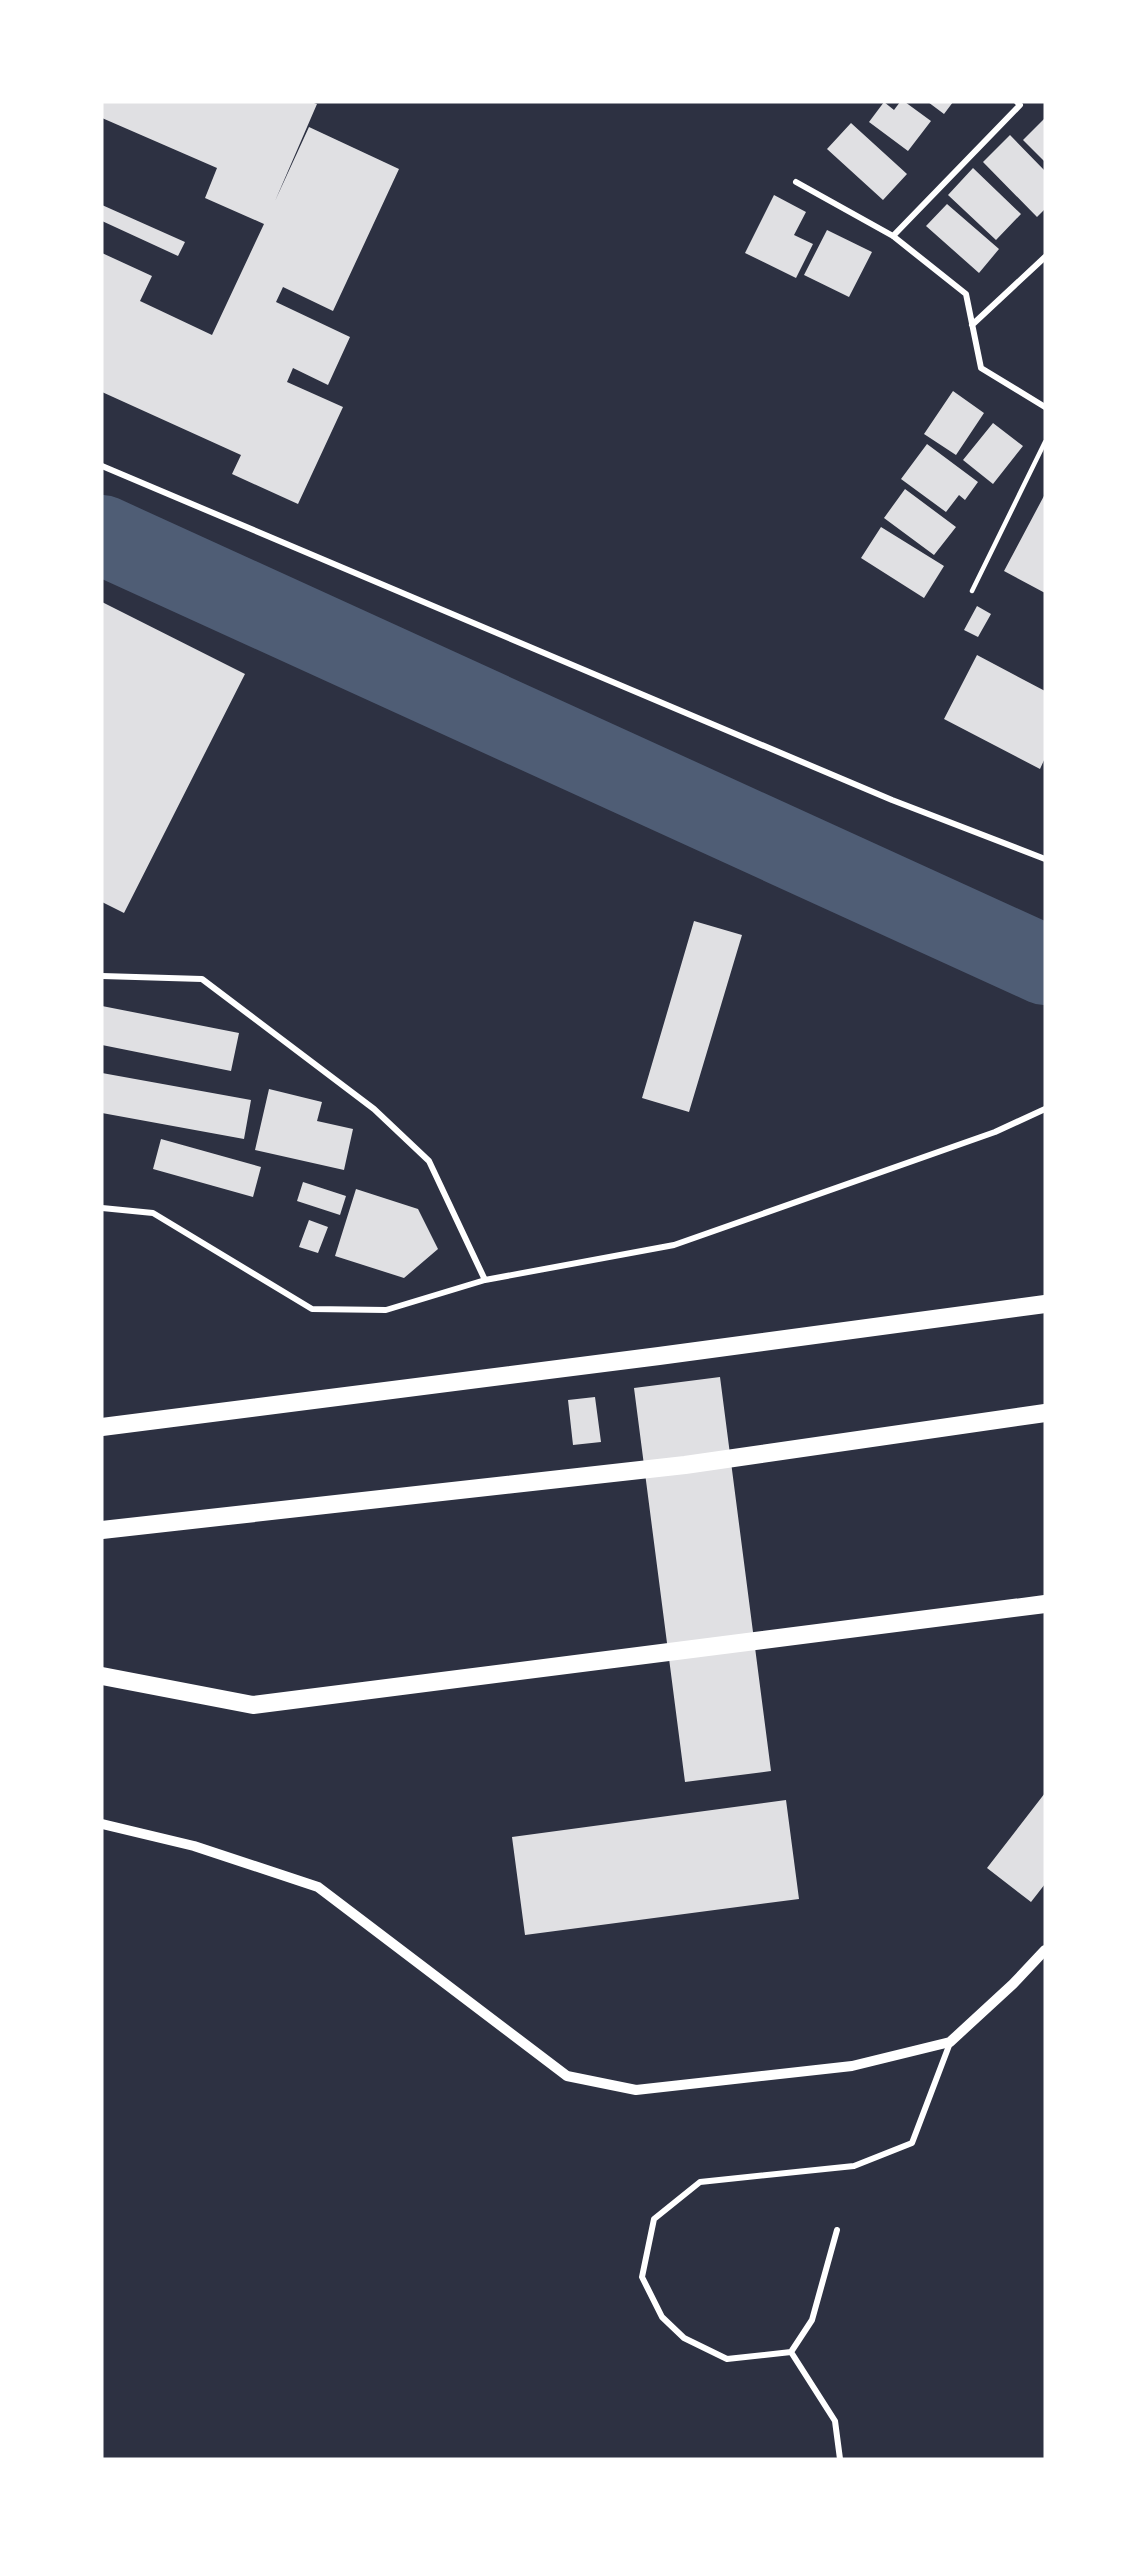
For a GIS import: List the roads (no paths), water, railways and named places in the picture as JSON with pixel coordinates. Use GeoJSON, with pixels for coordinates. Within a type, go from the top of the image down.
{"type":"FeatureCollection","features":[{"type":"Feature","properties":{"kind":"highway"},"geometry":{"type":"LineString","coordinates":[[102,1427],[1045,1304]]}},
{"type":"Feature","properties":{"kind":"highway"},"geometry":{"type":"LineString","coordinates":[[102,1530],[685,1465],[1045,1413]]}},
{"type":"Feature","properties":{"kind":"highway"},"geometry":{"type":"LineString","coordinates":[[102,1676],[253,1705],[1045,1604]]}},
{"type":"Feature","properties":{"kind":"street"},"geometry":{"type":"LineString","coordinates":[[893,236],[1020,105],[1017,102]]}},
{"type":"Feature","properties":{"kind":"street"},"geometry":{"type":"LineString","coordinates":[[796,182],[893,236],[966,294],[981,368],[1045,407]]}},
{"type":"Feature","properties":{"kind":"street"},"geometry":{"type":"LineString","coordinates":[[972,325],[1045,256]]}},
{"type":"Feature","properties":{"kind":"street"},"geometry":{"type":"LineString","coordinates":[[102,466],[892,800],[1045,859]]}},
{"type":"Feature","properties":{"kind":"street"},"geometry":{"type":"LineString","coordinates":[[102,976],[202,979],[374,1109],[429,1161],[485,1280]]}},
{"type":"Feature","properties":{"kind":"street"},"geometry":{"type":"LineString","coordinates":[[102,1208],[153,1213],[312,1309],[386,1310],[485,1280],[675,1245],[995,1132],[1045,1109]]}},
{"type":"Feature","properties":{"kind":"street"},"geometry":{"type":"LineString","coordinates":[[102,1824],[194,1846],[318,1887],[567,2076],[636,2090],[852,2066],[950,2042]]}},
{"type":"Feature","properties":{"kind":"street"},"geometry":{"type":"LineString","coordinates":[[791,2352],[728,2359],[684,2338],[662,2317],[642,2277],[654,2218],[700,2182],[854,2166],[912,2144],[950,2042],[1013,1984],[1045,1950]]}},
{"type":"Feature","properties":{"kind":"street"},"geometry":{"type":"LineString","coordinates":[[791,2352],[812,2320],[837,2230]]}},
{"type":"Feature","properties":{"kind":"street"},"geometry":{"type":"LineString","coordinates":[[791,2352],[835,2421],[840,2459]]}},
{"type":"Feature","properties":{"kind":"lane"},"geometry":{"type":"LineString","coordinates":[[972,591],[1045,442]]}},
{"type":"Feature","properties":{"kind":"waterway"},"geometry":{"type":"LineString","coordinates":[[102,535],[1045,965]]}}]}
